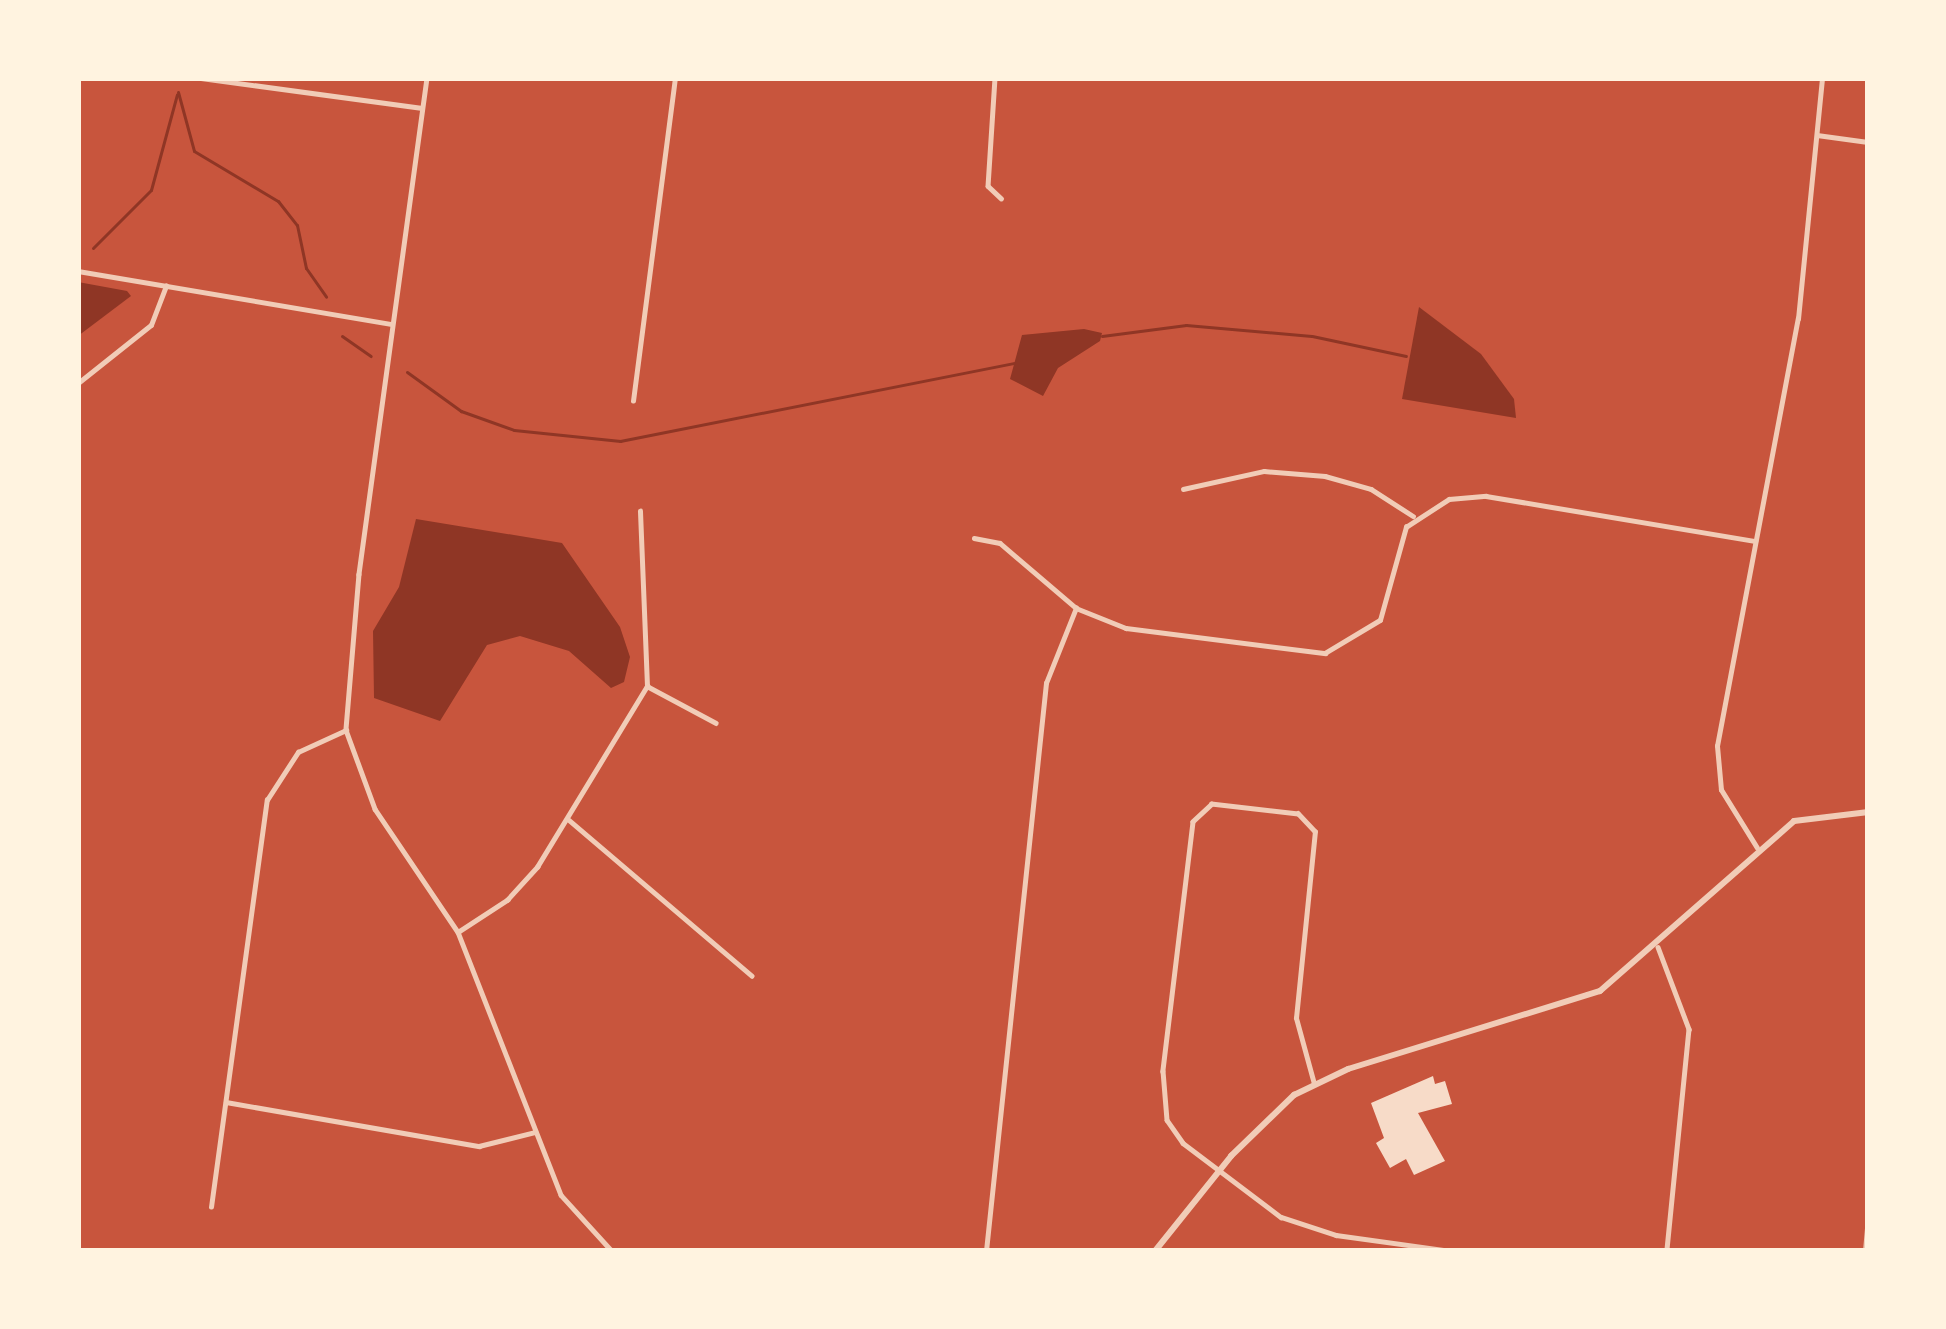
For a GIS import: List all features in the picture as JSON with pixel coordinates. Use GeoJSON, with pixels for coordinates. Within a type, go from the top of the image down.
{"type":"FeatureCollection","features":[{"type":"Feature","properties":{"kind":"street"},"geometry":{"type":"LineString","coordinates":[[201,78],[422,108]]}},
{"type":"Feature","properties":{"kind":"street"},"geometry":{"type":"LineString","coordinates":[[427,78],[392,324],[346,730],[375,809],[458,932],[561,1195],[612,1251]]}},
{"type":"Feature","properties":{"kind":"street"},"geometry":{"type":"LineString","coordinates":[[633,401],[675,78]]}},
{"type":"Feature","properties":{"kind":"street"},"geometry":{"type":"LineString","coordinates":[[995,78],[988,186],[1000,198]]}},
{"type":"Feature","properties":{"kind":"street"},"geometry":{"type":"LineString","coordinates":[[1757,848],[1730,809],[1716,763],[1798,319],[1822,78]]}},
{"type":"Feature","properties":{"kind":"street"},"geometry":{"type":"LineString","coordinates":[[1817,135],[1868,142]]}},
{"type":"Feature","properties":{"kind":"street"},"geometry":{"type":"LineString","coordinates":[[78,272],[392,324]]}},
{"type":"Feature","properties":{"kind":"street"},"geometry":{"type":"LineString","coordinates":[[78,383],[151,325],[166,286]]}},
{"type":"Feature","properties":{"kind":"street"},"geometry":{"type":"LineString","coordinates":[[1184,489],[1264,471],[1325,476],[1371,489],[1414,516]]}},
{"type":"Feature","properties":{"kind":"street"},"geometry":{"type":"LineString","coordinates":[[974,538],[1032,563],[1076,608],[1126,628],[1325,653],[1380,620],[1414,516],[1449,500],[1486,496],[1755,541]]}},
{"type":"Feature","properties":{"kind":"street"},"geometry":{"type":"LineString","coordinates":[[458,932],[525,882],[569,820],[647,686],[640,511]]}},
{"type":"Feature","properties":{"kind":"street"},"geometry":{"type":"LineString","coordinates":[[986,1251],[1046,683],[1076,608]]}},
{"type":"Feature","properties":{"kind":"street"},"geometry":{"type":"LineString","coordinates":[[647,686],[716,723]]}},
{"type":"Feature","properties":{"kind":"street"},"geometry":{"type":"LineString","coordinates":[[211,1207],[267,800],[298,752],[346,730]]}},
{"type":"Feature","properties":{"kind":"street"},"geometry":{"type":"LineString","coordinates":[[1314,1084],[1296,1018],[1315,832],[1298,814],[1212,804],[1193,822],[1161,1091],[1174,1132],[1218,1172],[1301,1226],[1452,1251]]}},
{"type":"Feature","properties":{"kind":"street"},"geometry":{"type":"LineString","coordinates":[[1155,1251],[1270,1115],[1314,1084],[1562,1008],[1613,984],[1658,947],[1757,848],[1815,814],[1868,812]]}},
{"type":"Feature","properties":{"kind":"street"},"geometry":{"type":"LineString","coordinates":[[569,820],[752,976]]}},
{"type":"Feature","properties":{"kind":"street"},"geometry":{"type":"LineString","coordinates":[[1658,947],[1688,1029],[1667,1251]]}},
{"type":"Feature","properties":{"kind":"street"},"geometry":{"type":"LineString","coordinates":[[226,1102],[479,1146],[536,1132]]}},
{"type":"Feature","properties":{"kind":"street"},"geometry":{"type":"LineString","coordinates":[[1865,1251],[1868,1218]]}},
{"type":"Feature","properties":{"kind":"shaded area"},"geometry":{"type":"Polygon","coordinates":[[[78,282],[127,291],[131,296],[78,336],[78,282]]]}},
{"type":"Feature","properties":{"kind":"shaded area"},"geometry":{"type":"Polygon","coordinates":[[[1419,307],[1481,354],[1514,399],[1516,418],[1402,399],[1419,307]]]}},
{"type":"Feature","properties":{"kind":"shaded area"},"geometry":{"type":"Polygon","coordinates":[[[1084,329],[1102,333],[1100,341],[1058,368],[1043,396],[1010,379],[1022,335],[1084,329]]]}},
{"type":"Feature","properties":{"kind":"shaded area"},"geometry":{"type":"Polygon","coordinates":[[[416,519],[562,543],[620,627],[630,657],[624,682],[611,688],[569,651],[520,636],[487,645],[440,721],[374,698],[373,631],[399,587],[416,519]]]}},
{"type":"Feature","properties":{"kind":"building"},"geometry":{"type":"Polygon","coordinates":[[[1433,1076],[1435,1084],[1445,1081],[1452,1104],[1418,1113],[1445,1161],[1414,1175],[1406,1159],[1390,1168],[1376,1143],[1384,1138],[1371,1103],[1433,1076]]]}},
{"type":"Feature","properties":{"kind":"waterway"},"geometry":{"type":"LineString","coordinates":[[178,92],[194,151],[278,201],[297,225],[306,268],[326,297]]}},
{"type":"Feature","properties":{"kind":"waterway"},"geometry":{"type":"LineString","coordinates":[[93,248],[151,190],[177,94]]}},
{"type":"Feature","properties":{"kind":"waterway"},"geometry":{"type":"LineString","coordinates":[[1102,336],[1186,325],[1312,336],[1406,356]]}},
{"type":"Feature","properties":{"kind":"waterway"},"geometry":{"type":"LineString","coordinates":[[342,336],[371,356]]}},
{"type":"Feature","properties":{"kind":"waterway"},"geometry":{"type":"LineString","coordinates":[[407,372],[461,411],[514,430],[620,441],[1013,363]]}}]}
